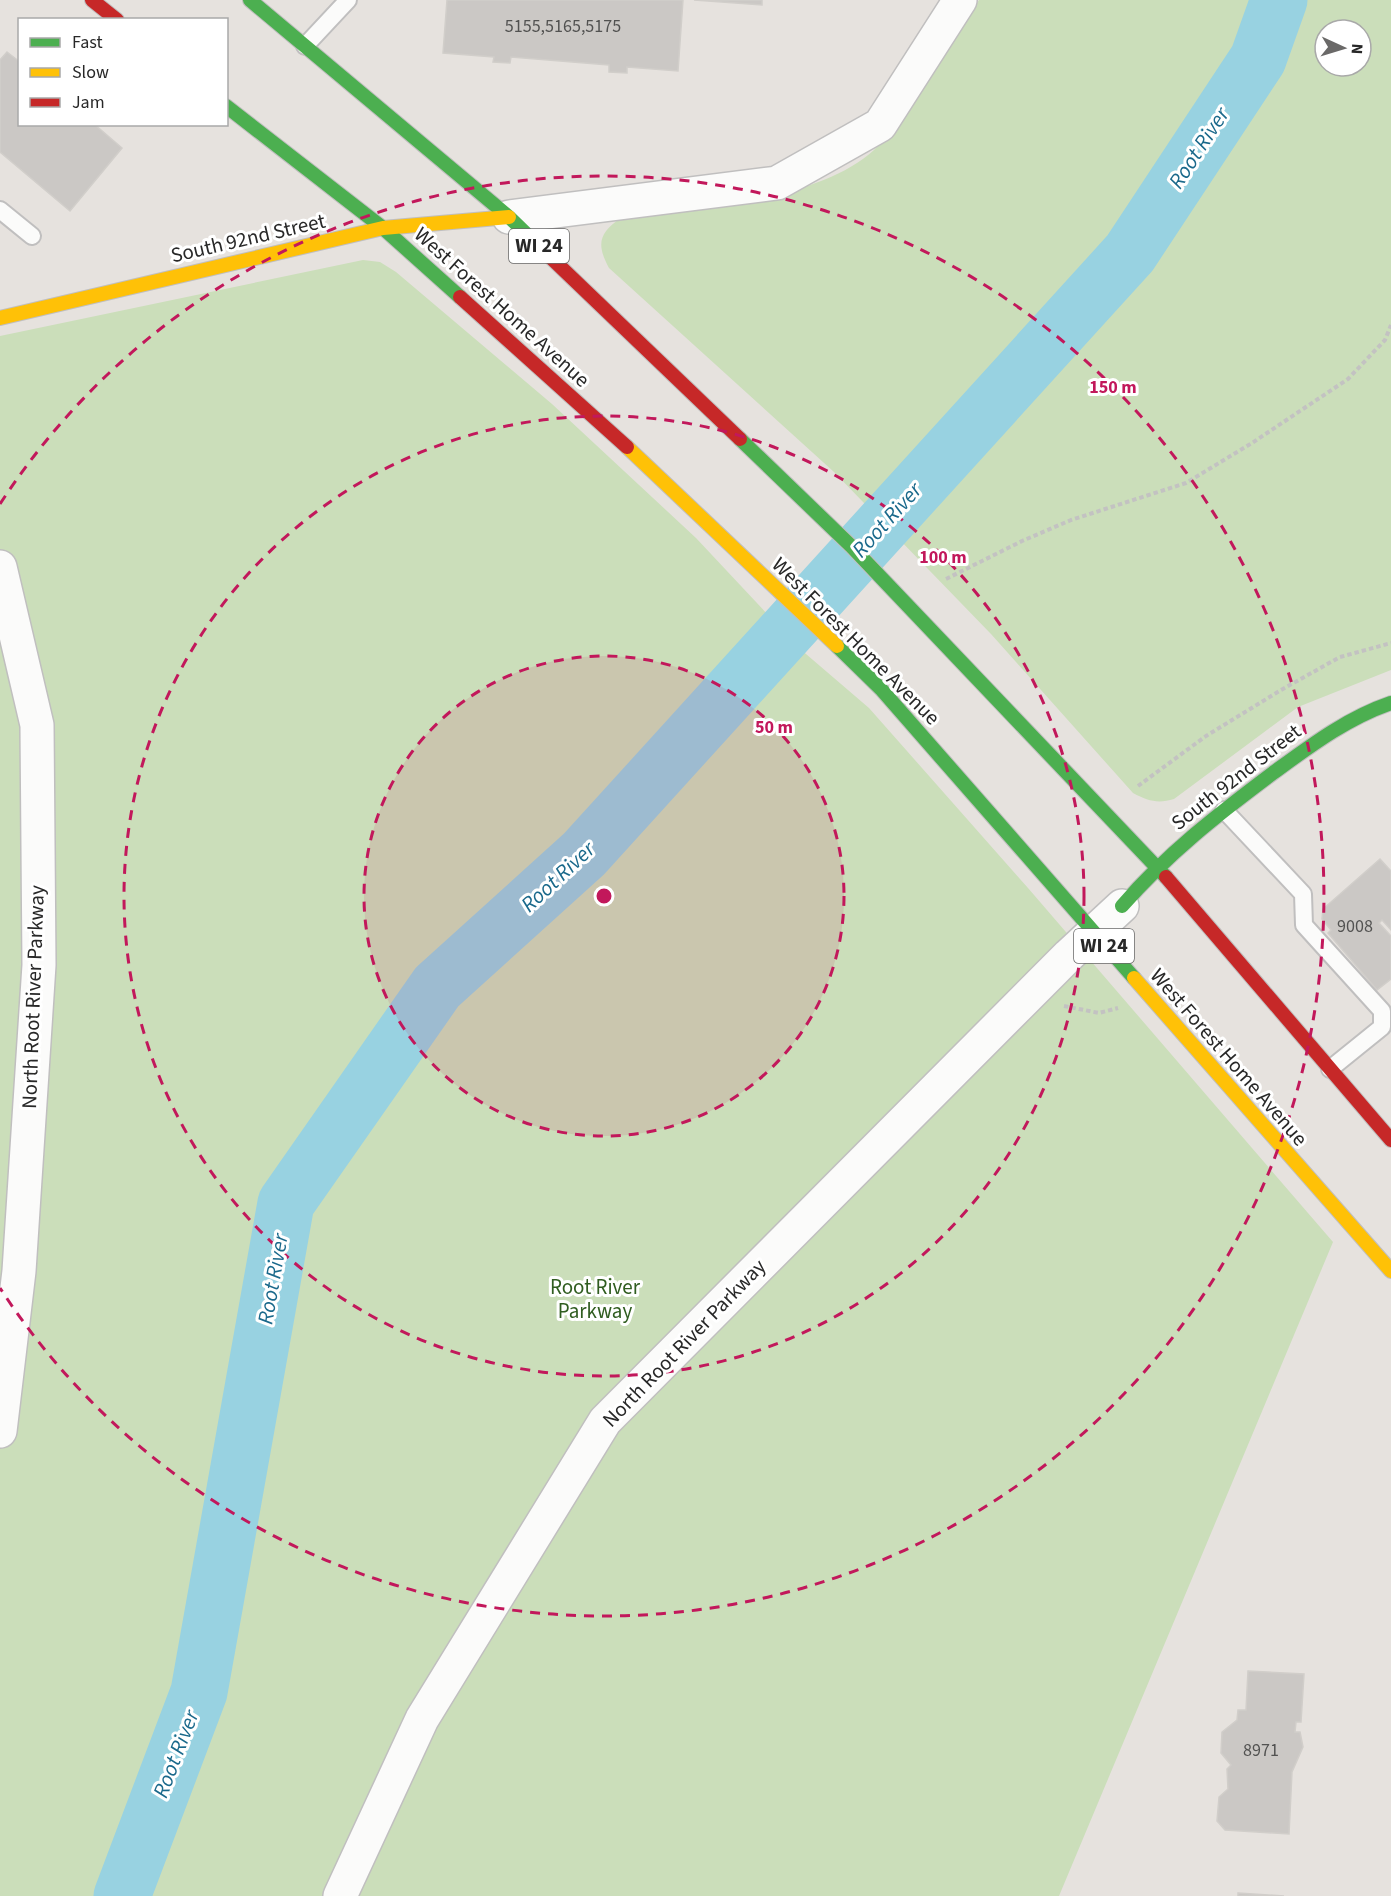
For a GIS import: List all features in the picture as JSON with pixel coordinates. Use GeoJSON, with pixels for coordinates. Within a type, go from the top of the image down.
{"type":"FeatureCollection","features":[{"type":"Feature","properties":{"kind":"main road"},"geometry":{"type":"LineString","coordinates":[[92,0],[114,18]]}},
{"type":"Feature","properties":{"kind":"main road","name":"WI 24"},"geometry":{"type":"LineString","coordinates":[[250,0],[509,217],[869,565],[1156,866],[1391,1140]]}},
{"type":"Feature","properties":{"kind":"main road","name":"West Forest Home Avenue"},"geometry":{"type":"LineString","coordinates":[[228,108],[383,228],[667,483],[881,689],[1093,934],[1391,1271]]}},
{"type":"Feature","properties":{"kind":"main road","name":"South 92nd Street"},"geometry":{"type":"LineString","coordinates":[[0,318],[383,228],[509,217]]}},
{"type":"Feature","properties":{"kind":"main road","name":"South 92nd Street"},"geometry":{"type":"LineString","coordinates":[[1122,906],[1156,866],[1224,810],[1325,735],[1373,709],[1391,703]]}},
{"type":"Feature","properties":{"kind":"street"},"geometry":{"type":"LineString","coordinates":[[509,217],[777,183],[880,125],[960,0]]}},
{"type":"Feature","properties":{"kind":"street","name":"North Root River Parkway"},"geometry":{"type":"LineString","coordinates":[[0,567],[37,725],[39,965],[19,1271],[0,1431]]}},
{"type":"Feature","properties":{"kind":"street","name":"North Root River Parkway"},"geometry":{"type":"LineString","coordinates":[[340,1896],[422,1719],[605,1421],[1029,994],[1122,906]]}},
{"type":"Feature","properties":{"kind":"lane"},"geometry":{"type":"LineString","coordinates":[[305,46],[348,0]]}},
{"type":"Feature","properties":{"kind":"lane"},"geometry":{"type":"LineString","coordinates":[[0,210],[32,236]]}},
{"type":"Feature","properties":{"kind":"lane"},"geometry":{"type":"LineString","coordinates":[[1224,810],[1303,894],[1304,925],[1382,1011],[1382,1027],[1330,1069]]}},
{"type":"Feature","properties":{"kind":"path"},"geometry":{"type":"LineString","coordinates":[[946,579],[1022,541],[1071,520],[1186,483],[1252,443],[1348,379],[1385,340],[1391,325]]}},
{"type":"Feature","properties":{"kind":"path"},"geometry":{"type":"LineString","coordinates":[[1138,786],[1206,736],[1291,684],[1340,657],[1391,643]]}},
{"type":"Feature","properties":{"kind":"path"},"geometry":{"type":"LineString","coordinates":[[1029,994],[1069,1008],[1099,1013],[1119,1008]]}},
{"type":"Feature","properties":{"kind":"green space"},"geometry":{"type":"Polygon","coordinates":[[[979,0],[1391,0],[1391,670],[1298,707],[1174,799],[1153,801],[1133,793],[991,634],[834,472],[609,268],[602,252],[604,234],[621,218],[755,199],[821,181],[850,167],[874,150],[889,135],[930,78],[979,0]]]}},
{"type":"Feature","properties":{"kind":"green space","name":"Root River Parkway"},"geometry":{"type":"Polygon","coordinates":[[[363,260],[380,262],[396,272],[552,404],[696,538],[799,648],[869,708],[1028,888],[1333,1242],[1059,1896],[0,1896],[0,336],[363,260]]]}},
{"type":"Feature","properties":{"kind":"building"},"geometry":{"type":"Polygon","coordinates":[[[447,0],[683,0],[678,71],[627,67],[627,73],[609,72],[609,65],[511,57],[510,63],[493,62],[494,57],[443,53],[447,0]]]}},
{"type":"Feature","properties":{"kind":"building"},"geometry":{"type":"Polygon","coordinates":[[[694,0],[762,0],[762,5],[694,0]]]}},
{"type":"Feature","properties":{"kind":"building"},"geometry":{"type":"Polygon","coordinates":[[[7,52],[18,60],[18,126],[96,126],[122,148],[70,211],[0,152],[0,60],[7,52]]]}},
{"type":"Feature","properties":{"kind":"building"},"geometry":{"type":"Polygon","coordinates":[[[1380,859],[1391,871],[1391,930],[1382,920],[1379,923],[1391,936],[1391,979],[1377,990],[1328,933],[1331,930],[1322,919],[1323,909],[1380,859]]]}},
{"type":"Feature","properties":{"kind":"building"},"geometry":{"type":"Polygon","coordinates":[[[1248,1671],[1304,1674],[1301,1722],[1296,1722],[1295,1732],[1300,1732],[1303,1747],[1292,1772],[1289,1834],[1225,1830],[1217,1821],[1219,1797],[1228,1789],[1227,1769],[1231,1765],[1221,1753],[1222,1732],[1237,1720],[1238,1710],[1246,1710],[1248,1671]]]}},
{"type":"Feature","properties":{"kind":"building"},"geometry":{"type":"Polygon","coordinates":[[[1238,1893],[1284,1896],[1238,1896],[1238,1893]]]}},
{"type":"Feature","properties":{"kind":"waterway","name":"Root River"},"geometry":{"type":"LineString","coordinates":[[122,1896],[199,1692],[286,1203],[437,987],[584,854],[1130,253],[1258,59],[1279,0]]}},
{"type":"Feature","properties":{"kind":"traffic: fast"},"geometry":{"type":"LineString","coordinates":[[250,0],[509,217],[546,253]]}},
{"type":"Feature","properties":{"kind":"traffic: fast"},"geometry":{"type":"LineString","coordinates":[[228,108],[383,228],[460,297]]}},
{"type":"Feature","properties":{"kind":"traffic: fast"},"geometry":{"type":"LineString","coordinates":[[740,439],[851,546],[1166,877]]}},
{"type":"Feature","properties":{"kind":"traffic: fast"},"geometry":{"type":"LineString","coordinates":[[837,646],[881,689],[1134,978]]}},
{"type":"Feature","properties":{"kind":"traffic: fast"},"geometry":{"type":"LineString","coordinates":[[1122,906],[1175,852],[1252,789],[1329,734],[1359,716],[1391,703]]}},
{"type":"Feature","properties":{"kind":"traffic: slow"},"geometry":{"type":"LineString","coordinates":[[0,318],[383,228],[509,217]]}},
{"type":"Feature","properties":{"kind":"traffic: slow"},"geometry":{"type":"LineString","coordinates":[[627,447],[837,646]]}},
{"type":"Feature","properties":{"kind":"traffic: slow"},"geometry":{"type":"LineString","coordinates":[[1134,978],[1391,1271]]}},
{"type":"Feature","properties":{"kind":"traffic: jam"},"geometry":{"type":"LineString","coordinates":[[92,0],[114,18]]}},
{"type":"Feature","properties":{"kind":"traffic: jam"},"geometry":{"type":"LineString","coordinates":[[546,253],[740,439]]}},
{"type":"Feature","properties":{"kind":"traffic: jam"},"geometry":{"type":"LineString","coordinates":[[460,297],[627,447]]}},
{"type":"Feature","properties":{"kind":"traffic: jam"},"geometry":{"type":"LineString","coordinates":[[1166,877],[1391,1140]]}}]}
